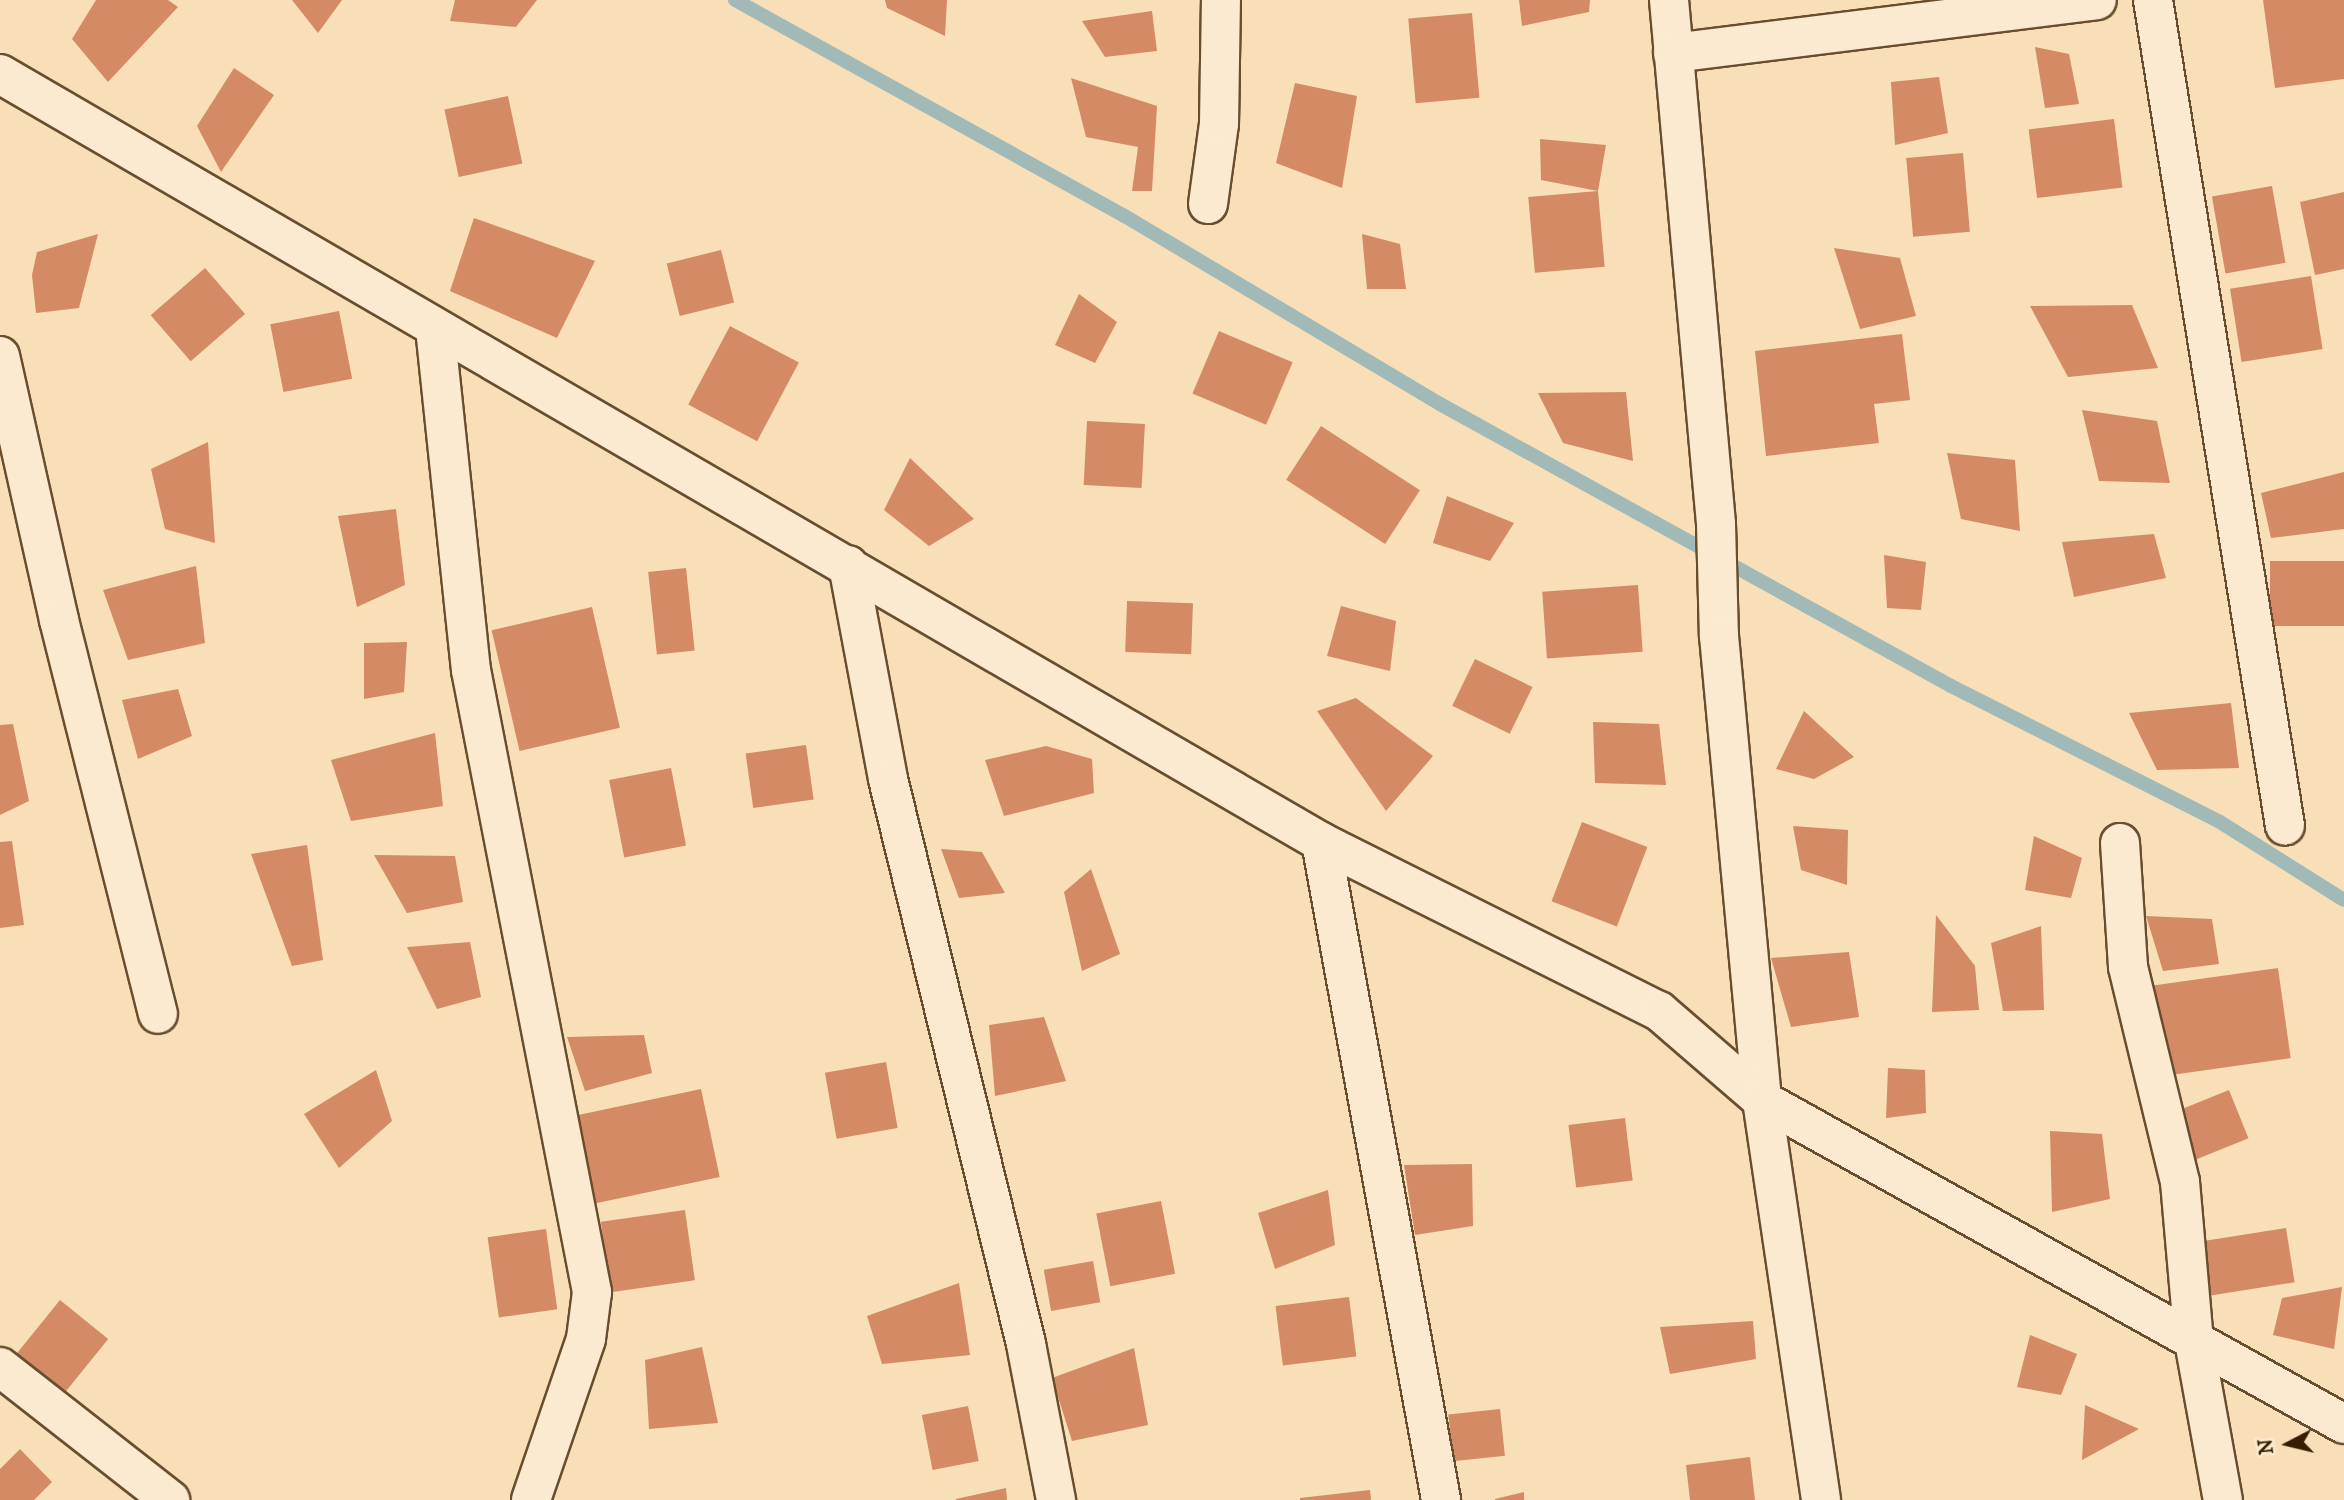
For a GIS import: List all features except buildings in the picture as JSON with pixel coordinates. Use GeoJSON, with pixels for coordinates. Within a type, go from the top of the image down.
{"type":"FeatureCollection","features":[{"type":"Feature","properties":{"kind":"street"},"geometry":{"type":"LineString","coordinates":[[1208,204],[1219,124],[1221,0]]}},
{"type":"Feature","properties":{"kind":"street"},"geometry":{"type":"LineString","coordinates":[[1669,0],[1716,524],[1719,636],[1762,1100],[1821,1500]]}},
{"type":"Feature","properties":{"kind":"street"},"geometry":{"type":"LineString","coordinates":[[1673,53],[2097,0]]}},
{"type":"Feature","properties":{"kind":"street"},"geometry":{"type":"LineString","coordinates":[[2152,0],[2285,826]]}},
{"type":"Feature","properties":{"kind":"street"},"geometry":{"type":"LineString","coordinates":[[0,74],[1321,842],[1660,1011],[1762,1100],[2344,1424]]}},
{"type":"Feature","properties":{"kind":"street"},"geometry":{"type":"LineString","coordinates":[[435,328],[471,670],[592,1292],[586,1339],[531,1500]]}},
{"type":"Feature","properties":{"kind":"street"},"geometry":{"type":"LineString","coordinates":[[0,356],[59,620],[158,1014]]}},
{"type":"Feature","properties":{"kind":"street"},"geometry":{"type":"LineString","coordinates":[[848,565],[888,779],[1026,1344],[1056,1500]]}},
{"type":"Feature","properties":{"kind":"street"},"geometry":{"type":"LineString","coordinates":[[1321,842],[1441,1500]]}},
{"type":"Feature","properties":{"kind":"street"},"geometry":{"type":"LineString","coordinates":[[2120,843],[2127,967],[2180,1182],[2194,1341],[2223,1500]]}},
{"type":"Feature","properties":{"kind":"street"},"geometry":{"type":"LineString","coordinates":[[0,1367],[170,1500]]}},
{"type":"Feature","properties":{"kind":"waterway"},"geometry":{"type":"LineString","coordinates":[[735,0],[1123,215],[1440,404],[1951,686],[2220,822],[2344,900]]}}]}
